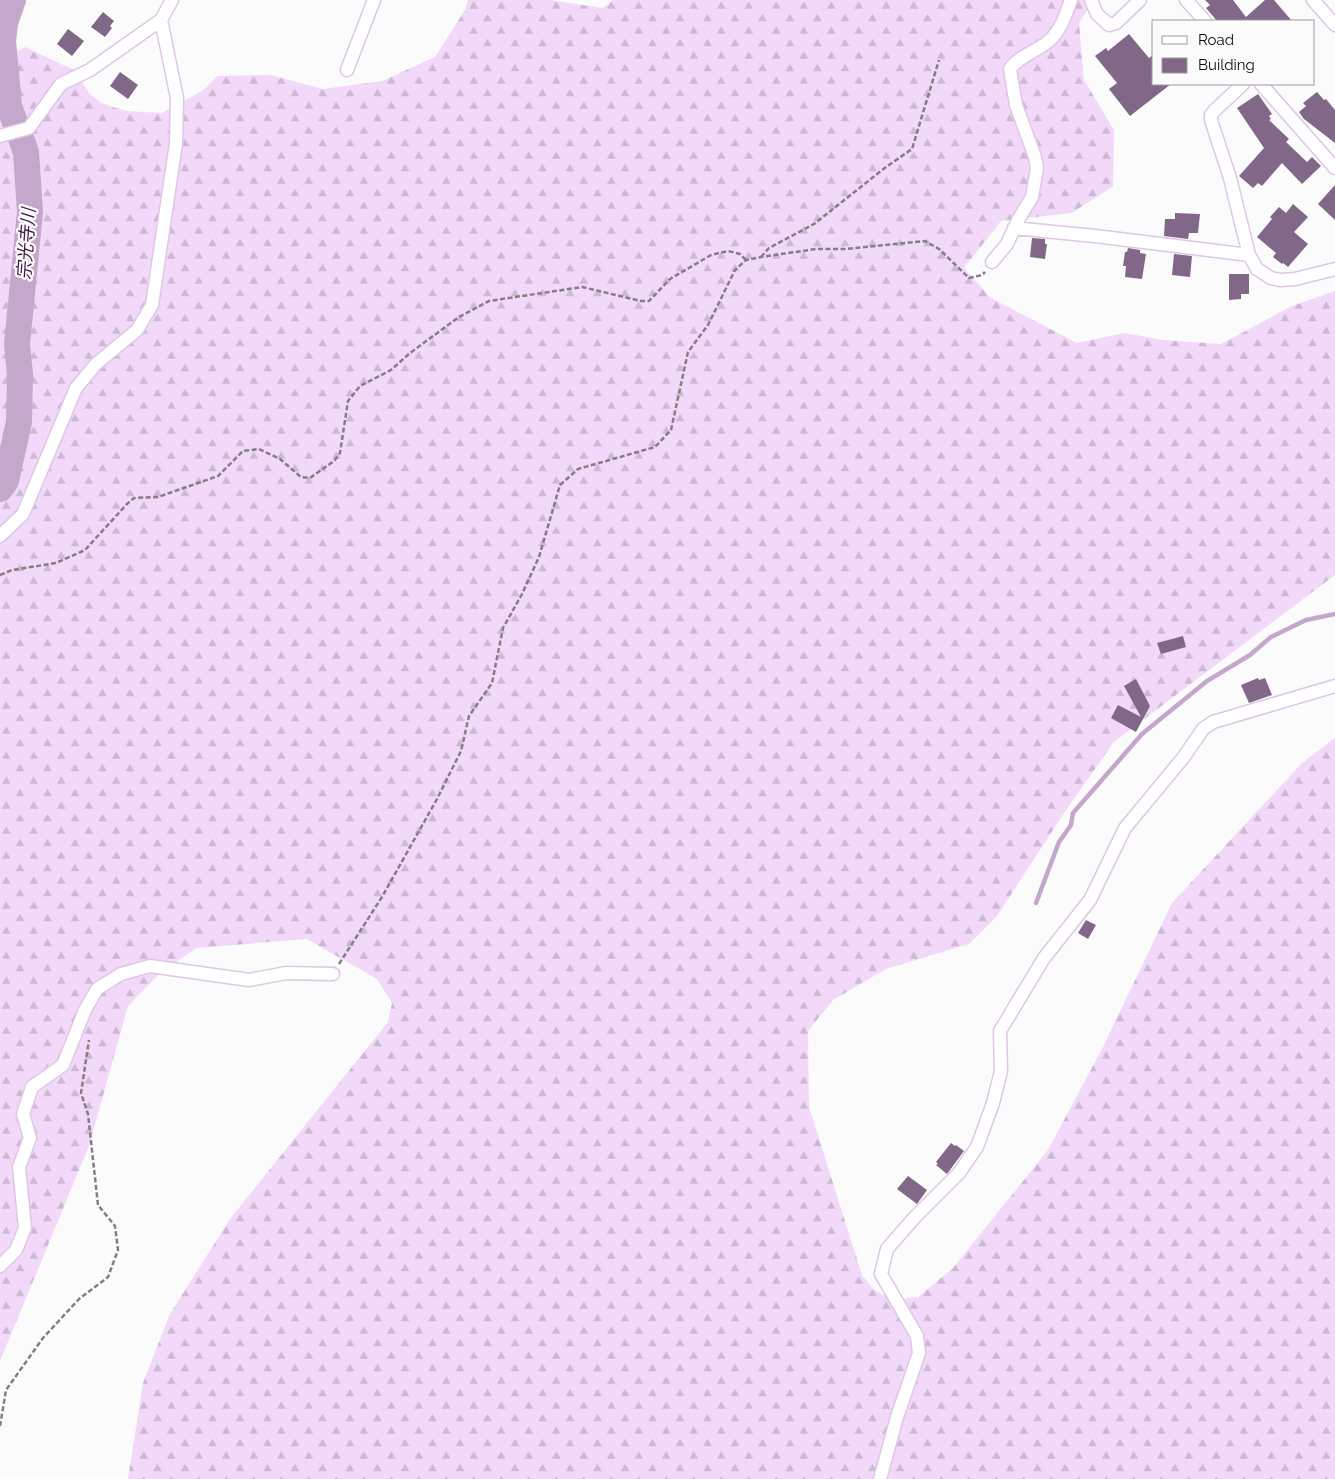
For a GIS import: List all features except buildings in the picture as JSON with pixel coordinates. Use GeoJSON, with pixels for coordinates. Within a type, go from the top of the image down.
{"type":"FeatureCollection","features":[{"type":"Feature","properties":{"kind":"street"},"geometry":{"type":"LineString","coordinates":[[4,135],[29,128],[61,84],[90,70],[161,20],[172,0]]}},
{"type":"Feature","properties":{"kind":"street"},"geometry":{"type":"LineString","coordinates":[[346,70],[374,0]]}},
{"type":"Feature","properties":{"kind":"street"},"geometry":{"type":"LineString","coordinates":[[992,262],[1007,244],[1032,197],[1036,168],[1035,157],[1016,105],[1010,69],[1014,63],[1053,38],[1064,20],[1071,0]]}},
{"type":"Feature","properties":{"kind":"street"},"geometry":{"type":"LineString","coordinates":[[1092,0],[1097,14],[1109,25],[1116,23],[1140,0]]}},
{"type":"Feature","properties":{"kind":"street"},"geometry":{"type":"LineString","coordinates":[[1186,0],[1204,20]]}},
{"type":"Feature","properties":{"kind":"street"},"geometry":{"type":"LineString","coordinates":[[1314,0],[1335,25]]}},
{"type":"Feature","properties":{"kind":"street"},"geometry":{"type":"LineString","coordinates":[[0,536],[24,514],[76,388],[96,364],[137,330],[152,305],[176,143],[177,98],[161,20]]}},
{"type":"Feature","properties":{"kind":"street"},"geometry":{"type":"LineString","coordinates":[[1242,85],[1214,111],[1211,115],[1211,120],[1230,178],[1249,255],[1257,269],[1271,278],[1280,280],[1295,279],[1335,269]]}},
{"type":"Feature","properties":{"kind":"street"},"geometry":{"type":"LineString","coordinates":[[1262,85],[1335,168]]}},
{"type":"Feature","properties":{"kind":"street"},"geometry":{"type":"LineString","coordinates":[[1014,228],[1249,255]]}},
{"type":"Feature","properties":{"kind":"street"},"geometry":{"type":"LineString","coordinates":[[880,1479],[897,1417],[919,1353],[917,1336],[881,1274],[887,1249],[959,1173],[977,1147],[993,1103],[1000,1071],[1000,1031],[1044,958],[1090,900],[1125,828],[1183,758],[1204,729],[1213,722],[1335,686]]}},
{"type":"Feature","properties":{"kind":"street"},"geometry":{"type":"LineString","coordinates":[[0,1266],[16,1250],[25,1228],[19,1167],[30,1138],[23,1114],[32,1087],[64,1065],[85,1010],[97,989],[121,974],[150,966],[250,980],[286,974],[333,974]]}},
{"type":"Feature","properties":{"kind":"path"},"geometry":{"type":"LineString","coordinates":[[760,257],[768,248],[814,224],[886,167],[912,149],[939,60]]}},
{"type":"Feature","properties":{"kind":"path"},"geometry":{"type":"LineString","coordinates":[[333,974],[382,897],[437,799],[461,751],[470,716],[492,683],[503,628],[522,594],[539,557],[560,485],[578,469],[655,447],[671,430],[688,352],[708,325],[735,270],[746,260],[760,257],[816,249],[845,249],[925,241],[939,249],[969,278],[982,276],[992,262]]}},
{"type":"Feature","properties":{"kind":"path"},"geometry":{"type":"LineString","coordinates":[[0,575],[12,570],[56,564],[85,550],[134,498],[158,497],[218,476],[243,450],[259,449],[280,459],[301,477],[310,478],[334,461],[340,452],[348,401],[360,386],[391,370],[410,352],[459,316],[489,301],[582,287],[641,301],[649,301],[670,279],[711,256],[728,251],[740,254],[746,260]]}},
{"type":"Feature","properties":{"kind":"path"},"geometry":{"type":"LineString","coordinates":[[0,1426],[6,1390],[43,1338],[79,1298],[108,1277],[118,1250],[114,1226],[98,1205],[88,1114],[81,1093],[90,1036]]}},
{"type":"Feature","properties":{"kind":"green space"},"geometry":{"type":"Polygon","coordinates":[[[468,0],[549,0],[603,8],[613,0],[1094,0],[1079,23],[1084,80],[1114,130],[1113,186],[1072,213],[1001,221],[964,268],[991,298],[1077,343],[1124,333],[1163,340],[1221,344],[1292,306],[1335,291],[1335,575],[1114,742],[1068,807],[997,916],[969,944],[886,969],[833,1000],[808,1031],[809,1107],[862,1275],[873,1289],[893,1300],[918,1297],[953,1268],[1048,1150],[1103,1047],[1172,903],[1302,763],[1335,738],[1335,1479],[128,1479],[143,1383],[170,1314],[230,1219],[388,1022],[392,1003],[377,979],[307,939],[197,948],[162,971],[128,1006],[89,1146],[0,1361],[0,61],[25,47],[74,70],[90,94],[101,103],[126,111],[162,113],[202,91],[218,76],[271,75],[323,89],[382,81],[435,57],[465,10],[468,0]]]}},
{"type":"Feature","properties":{"kind":"waterway","name":"宗光寺川"},"geometry":{"type":"LineString","coordinates":[[0,489],[6,481],[19,422],[20,375],[17,344],[30,212],[26,152],[9,106],[3,41],[5,23],[13,0]]}},
{"type":"Feature","properties":{"kind":"waterway"},"geometry":{"type":"LineString","coordinates":[[1036,903],[1059,842],[1071,825],[1073,813],[1142,734],[1207,681],[1250,655],[1271,637],[1306,620],[1335,614]]}}]}
